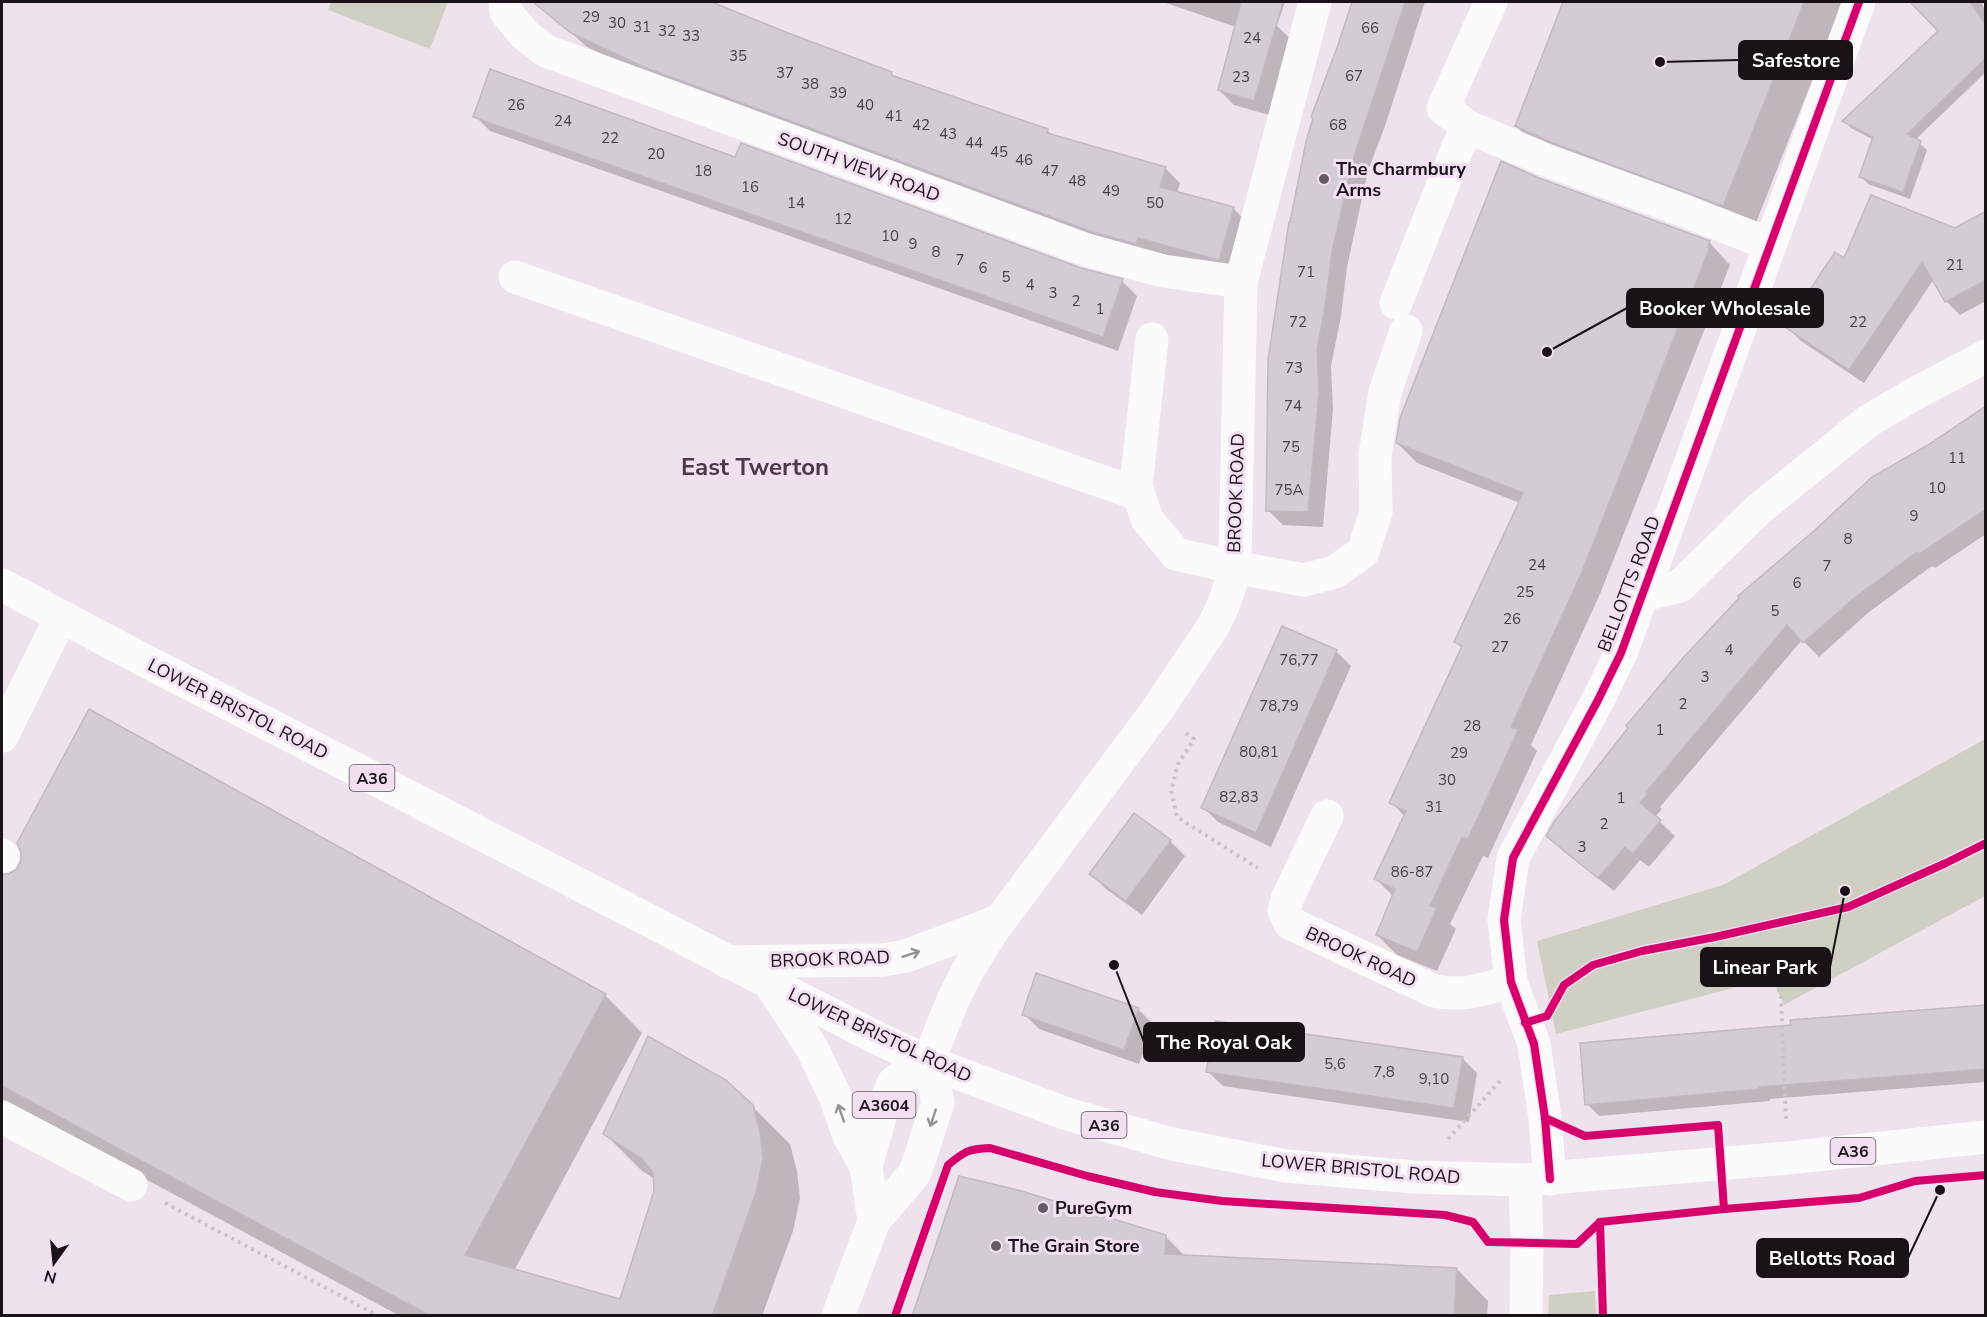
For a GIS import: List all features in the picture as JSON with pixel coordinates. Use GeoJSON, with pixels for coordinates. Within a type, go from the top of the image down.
{"type":"FeatureCollection","features":[{"type":"Feature","properties":{"kind":"main road","name":"SOUTH VIEW ROAD"},"geometry":{"type":"LineString","coordinates":[[505,2],[506,12],[525,35],[546,51],[1087,250],[1163,271],[1241,282]]}},
{"type":"Feature","properties":{"kind":"main road","name":"BROOK ROAD"},"geometry":{"type":"LineString","coordinates":[[928,1062],[968,970],[999,921],[1157,710],[1214,625],[1224,606],[1232,580],[1233,567],[1241,282],[1315,2]]}},
{"type":"Feature","properties":{"kind":"main road"},"geometry":{"type":"LineString","coordinates":[[1491,2],[1443,108],[1468,127],[1546,160],[1769,244]]}},
{"type":"Feature","properties":{"kind":"main road","name":"BELLOTTS ROAD"},"geometry":{"type":"LineString","coordinates":[[1526,1316],[1527,1243],[1545,1118],[1534,1044],[1511,982],[1504,920],[1513,858],[1621,653],[1859,2]]}},
{"type":"Feature","properties":{"kind":"main road"},"geometry":{"type":"LineString","coordinates":[[1152,339],[1136,486],[1147,519],[1176,554],[1304,580],[1335,572],[1363,552],[1376,512],[1375,455],[1385,392],[1401,317],[1457,149],[1468,127]]}},
{"type":"Feature","properties":{"kind":"main road"},"geometry":{"type":"LineString","coordinates":[[515,277],[1138,494]]}},
{"type":"Feature","properties":{"kind":"main road","name":"BELLOTTS ROAD"},"geometry":{"type":"LineString","coordinates":[[1643,595],[1680,586],[1759,508],[1868,421],[1986,356]]}},
{"type":"Feature","properties":{"kind":"main road","name":"LOWER BRISTOL ROAD"},"geometry":{"type":"LineString","coordinates":[[2,585],[771,985],[928,1062],[1067,1114],[1172,1144],[1286,1166],[1414,1177],[1538,1179],[1788,1158],[1986,1137]]}},
{"type":"Feature","properties":{"kind":"main road"},"geometry":{"type":"LineString","coordinates":[[2,736],[61,616]]}},
{"type":"Feature","properties":{"kind":"main road","name":"BROOK ROAD"},"geometry":{"type":"LineString","coordinates":[[1327,816],[1292,887],[1284,911],[1290,923],[1434,991],[1452,994],[1474,992],[1511,982]]}},
{"type":"Feature","properties":{"kind":"main road","name":"BROOK ROAD"},"geometry":{"type":"LineString","coordinates":[[727,962],[883,960],[906,956],[999,921]]}},
{"type":"Feature","properties":{"kind":"main road"},"geometry":{"type":"LineString","coordinates":[[771,985],[812,1048],[835,1096],[849,1136],[866,1166]]}},
{"type":"Feature","properties":{"kind":"main road","name":"A3604"},"geometry":{"type":"LineString","coordinates":[[838,1316],[874,1221],[914,1174],[920,1158],[938,1101],[928,1062],[894,1082],[882,1110],[866,1166],[874,1221]]}},
{"type":"Feature","properties":{"kind":"main road"},"geometry":{"type":"LineString","coordinates":[[2,1117],[131,1185]]}},
{"type":"Feature","properties":{"kind":"path"},"geometry":{"type":"LineString","coordinates":[[1157,710],[1194,739],[1178,764],[1171,791],[1176,817],[1199,833],[1292,887]]}},
{"type":"Feature","properties":{"kind":"path"},"geometry":{"type":"LineString","coordinates":[[1704,939],[1726,935]]}},
{"type":"Feature","properties":{"kind":"path"},"geometry":{"type":"LineString","coordinates":[[1715,938],[1737,959],[1770,964],[1780,997],[1784,1080]]}},
{"type":"Feature","properties":{"kind":"path"},"geometry":{"type":"LineString","coordinates":[[1414,1177],[1534,1044]]}},
{"type":"Feature","properties":{"kind":"path"},"geometry":{"type":"LineString","coordinates":[[131,1185],[379,1316]]}},
{"type":"Feature","properties":{"kind":"shaded area"},"geometry":{"type":"Polygon","coordinates":[[[331,2],[448,2],[430,49],[328,10],[331,2]]]}},
{"type":"Feature","properties":{"kind":"shaded area"},"geometry":{"type":"Polygon","coordinates":[[[1985,739],[1985,896],[1784,1005],[1772,978],[1556,1034],[1537,941],[1723,885],[1985,739]]]}},
{"type":"Feature","properties":{"kind":"shaded area"},"geometry":{"type":"Polygon","coordinates":[[[1595,1291],[1596,1315],[1548,1315],[1549,1295],[1595,1291]]]}},
{"type":"Feature","properties":{"kind":"building"},"geometry":{"type":"Polygon","coordinates":[[[533,2],[712,2],[892,72],[891,75],[1048,129],[1047,133],[1166,167],[1160,187],[1234,207],[1219,260],[1138,238],[1136,244],[1093,232],[644,67],[571,33],[533,2]]]}},
{"type":"Feature","properties":{"kind":"building"},"geometry":{"type":"Polygon","coordinates":[[[1241,2],[1283,2],[1254,101],[1218,90],[1241,2]]]}},
{"type":"Feature","properties":{"kind":"building"},"geometry":{"type":"Polygon","coordinates":[[[1352,2],[1405,2],[1354,156],[1332,251],[1317,350],[1319,393],[1308,512],[1266,511],[1268,360],[1289,222],[1313,118],[1311,117],[1352,2]]]}},
{"type":"Feature","properties":{"kind":"building"},"geometry":{"type":"Polygon","coordinates":[[[1563,2],[1804,2],[1723,206],[1553,143],[1515,126],[1563,2]]]}},
{"type":"Feature","properties":{"kind":"building"},"geometry":{"type":"Polygon","coordinates":[[[1910,2],[1970,2],[1986,25],[1986,58],[1907,134],[1921,141],[1903,192],[1859,177],[1873,137],[1842,121],[1938,31],[1910,2]]]}},
{"type":"Feature","properties":{"kind":"building"},"geometry":{"type":"Polygon","coordinates":[[[490,69],[735,157],[741,143],[1081,268],[1123,279],[1103,337],[473,117],[490,69]]]}},
{"type":"Feature","properties":{"kind":"building"},"geometry":{"type":"Polygon","coordinates":[[[1501,161],[1539,178],[1710,241],[1707,248],[1711,244],[1581,574],[1511,727],[1518,730],[1468,839],[1462,837],[1430,906],[1437,908],[1417,952],[1376,935],[1395,889],[1374,879],[1406,811],[1389,803],[1462,646],[1454,642],[1523,493],[1396,443],[1400,418],[1501,161]]]}},
{"type":"Feature","properties":{"kind":"building"},"geometry":{"type":"Polygon","coordinates":[[[1871,195],[1955,228],[1986,211],[1986,280],[1945,302],[1922,262],[1849,370],[1785,327],[1835,252],[1844,258],[1871,195]]]}},
{"type":"Feature","properties":{"kind":"building"},"geometry":{"type":"Polygon","coordinates":[[[1986,406],[1986,509],[1919,554],[1917,552],[1854,598],[1803,643],[1787,625],[1646,792],[1648,793],[1640,803],[1661,820],[1633,854],[1625,847],[1598,878],[1546,836],[1554,822],[1628,728],[1626,726],[1682,659],[1739,598],[1738,596],[1872,477],[1928,445],[1986,406]]]}},
{"type":"Feature","properties":{"kind":"building"},"geometry":{"type":"Polygon","coordinates":[[[1282,626],[1337,650],[1256,833],[1201,808],[1282,626]]]}},
{"type":"Feature","properties":{"kind":"building"},"geometry":{"type":"Polygon","coordinates":[[[89,709],[606,994],[465,1255],[620,1299],[654,1191],[653,1172],[641,1158],[603,1134],[648,1036],[726,1080],[753,1105],[763,1159],[756,1192],[712,1316],[431,1316],[2,1086],[2,874],[16,870],[21,861],[21,852],[17,843],[89,709]]]}},
{"type":"Feature","properties":{"kind":"building"},"geometry":{"type":"Polygon","coordinates":[[[1134,813],[1171,840],[1126,901],[1089,874],[1134,813]]]}},
{"type":"Feature","properties":{"kind":"building"},"geometry":{"type":"Polygon","coordinates":[[[1036,973],[1139,1008],[1124,1050],[1022,1015],[1036,973]]]}},
{"type":"Feature","properties":{"kind":"building"},"geometry":{"type":"Polygon","coordinates":[[[1986,1005],[1986,1069],[1759,1087],[1759,1089],[1585,1105],[1580,1043],[1791,1025],[1790,1020],[1986,1005]]]}},
{"type":"Feature","properties":{"kind":"building"},"geometry":{"type":"Polygon","coordinates":[[[1216,1021],[1463,1057],[1454,1108],[1206,1072],[1216,1021]]]}},
{"type":"Feature","properties":{"kind":"building"},"geometry":{"type":"Polygon","coordinates":[[[959,1176],[1018,1190],[1166,1235],[1165,1254],[1457,1268],[1454,1316],[912,1316],[959,1176]]]}},
{"type":"Feature","properties":{"kind":"cycle path"},"geometry":{"type":"LineString","coordinates":[[1550,1179],[1545,1118],[1534,1044],[1511,982],[1504,920],[1513,858],[1621,653],[1859,2]]}},
{"type":"Feature","properties":{"kind":"cycle path"},"geometry":{"type":"LineString","coordinates":[[1525,1023],[1547,1016],[1564,985],[1593,965],[1642,951],[1848,907],[1986,843]]}},
{"type":"Feature","properties":{"kind":"cycle path"},"geometry":{"type":"LineString","coordinates":[[1545,1118],[1585,1136],[1718,1125],[1724,1209]]}},
{"type":"Feature","properties":{"kind":"cycle path"},"geometry":{"type":"LineString","coordinates":[[895,1316],[948,1165],[963,1154],[977,1149],[990,1148],[1087,1176],[1155,1192],[1222,1201],[1445,1215],[1473,1222],[1488,1242],[1577,1244],[1600,1222],[1859,1198],[1915,1181],[1986,1175]]}},
{"type":"Feature","properties":{"kind":"cycle path"},"geometry":{"type":"LineString","coordinates":[[1600,1222],[1603,1316]]}},
{"type":"Feature","properties":{"kind":"place","name":"Safestore"},"geometry":{"type":"Point","coordinates":[1660,62]}},
{"type":"Feature","properties":{"kind":"place","name":"The Charmbury Arms"},"geometry":{"type":"Point","coordinates":[1324,179]}},
{"type":"Feature","properties":{"kind":"place","name":"Booker Wholesale"},"geometry":{"type":"Point","coordinates":[1547,352]}},
{"type":"Feature","properties":{"kind":"place","name":"Linear Park"},"geometry":{"type":"Point","coordinates":[1845,891]}},
{"type":"Feature","properties":{"kind":"place","name":"The Royal Oak"},"geometry":{"type":"Point","coordinates":[1114,965]}},
{"type":"Feature","properties":{"kind":"place","name":"Bellotts Road"},"geometry":{"type":"Point","coordinates":[1940,1190]}},
{"type":"Feature","properties":{"kind":"place","name":"PureGym"},"geometry":{"type":"Point","coordinates":[1043,1208]}},
{"type":"Feature","properties":{"kind":"place","name":"The Grain Store"},"geometry":{"type":"Point","coordinates":[996,1246]}},
{"type":"Feature","properties":{"kind":"district","name":"East Twerton"},"geometry":{"type":"Point","coordinates":[755,467]}}]}
